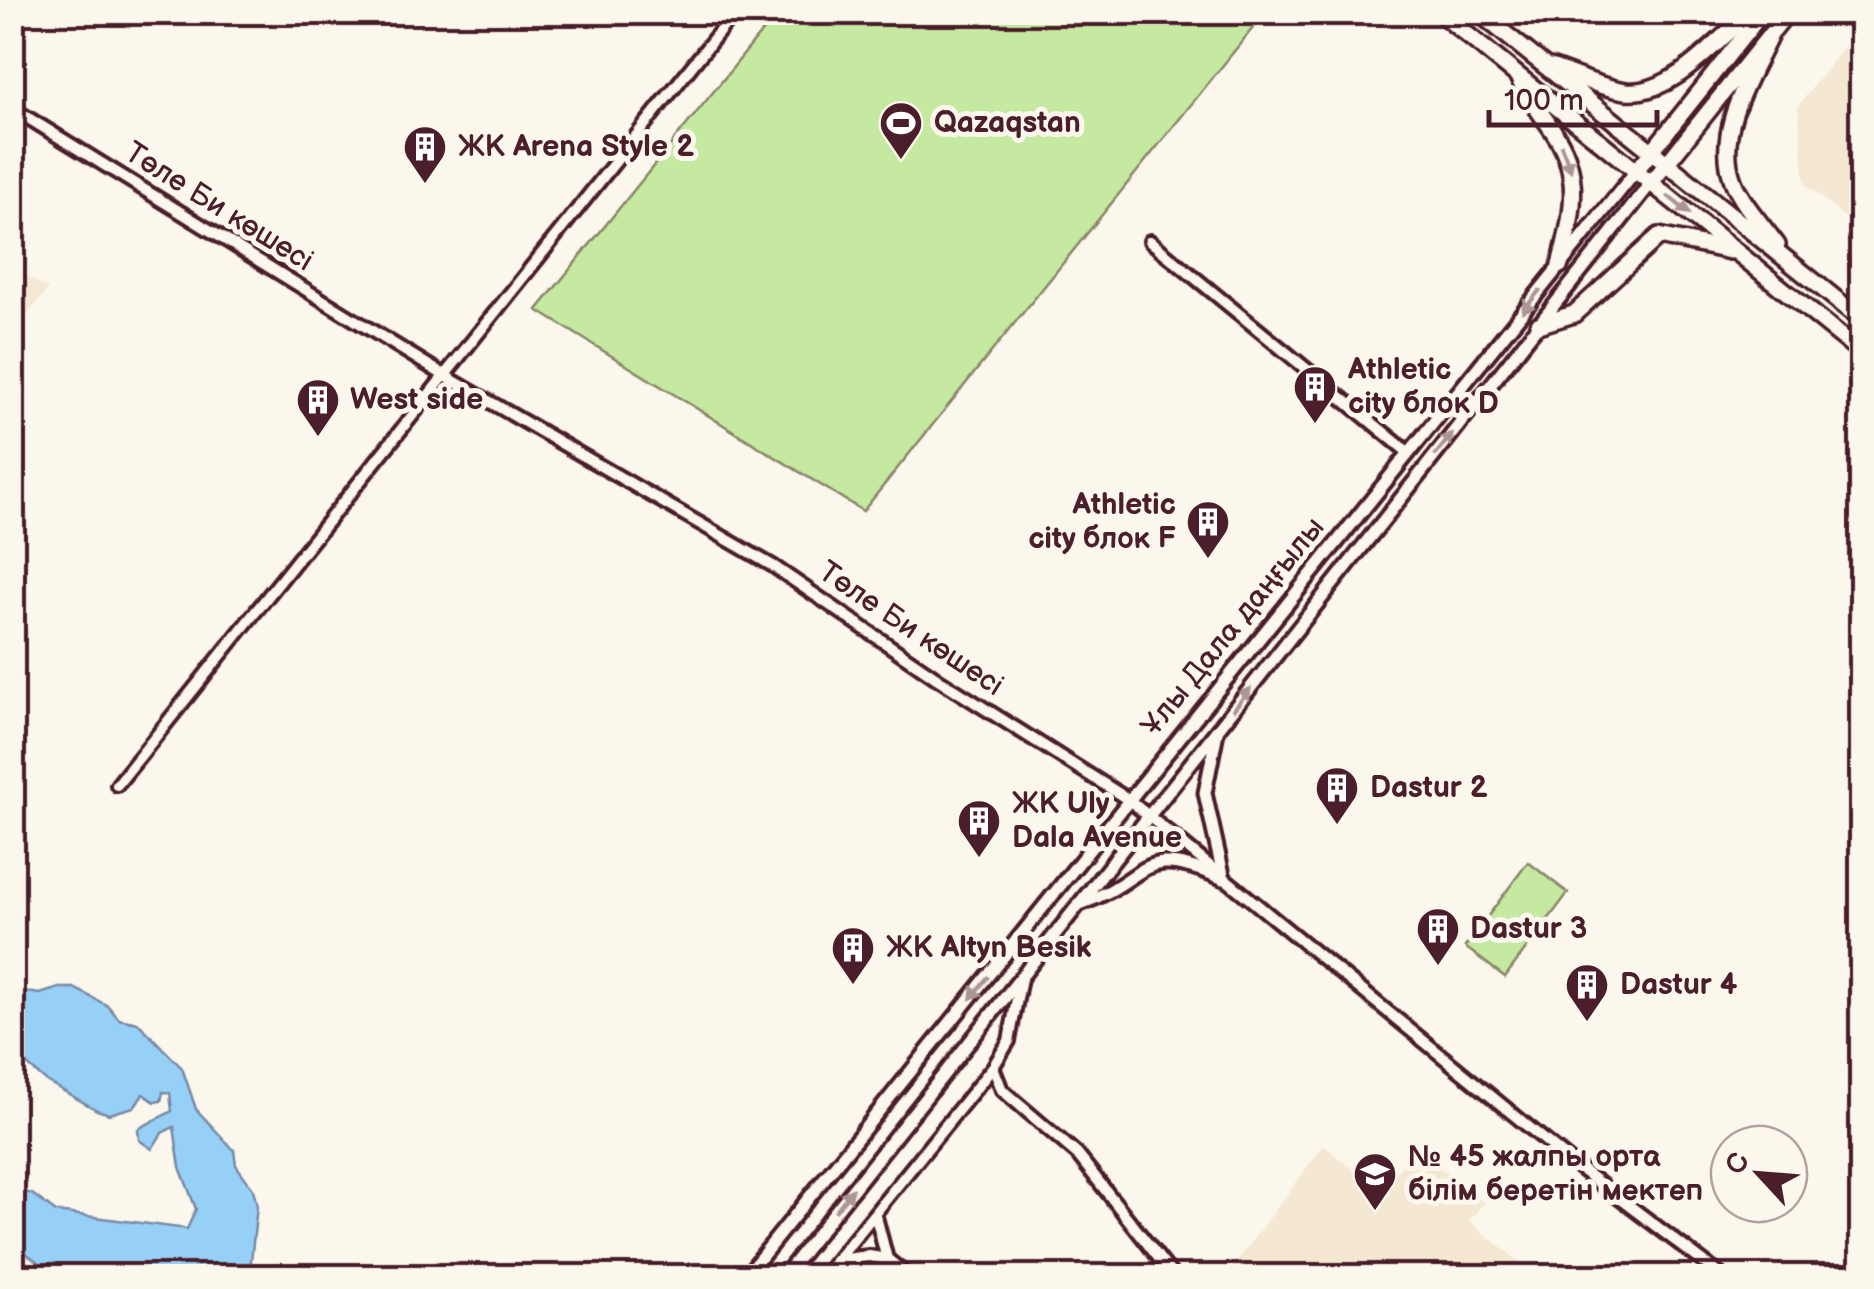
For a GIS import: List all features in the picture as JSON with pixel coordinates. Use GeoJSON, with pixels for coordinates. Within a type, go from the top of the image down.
{"type":"FeatureCollection","features":[{"type":"Feature","properties":{"kind":"main road"},"geometry":{"type":"LineString","coordinates":[[1439,12],[1862,353]]}},
{"type":"Feature","properties":{"kind":"main road"},"geometry":{"type":"LineString","coordinates":[[1478,12],[1862,320]]}},
{"type":"Feature","properties":{"kind":"main road"},"geometry":{"type":"LineString","coordinates":[[1542,64],[1617,88],[1647,89],[1682,71],[1752,12]]}},
{"type":"Feature","properties":{"kind":"main road","name":"Ұлы Дала даңғылы"},"geometry":{"type":"LineString","coordinates":[[1636,170],[1763,12]]}},
{"type":"Feature","properties":{"kind":"main road","name":"Ұлы Дала даңғылы"},"geometry":{"type":"LineString","coordinates":[[1651,183],[1788,12]]}},
{"type":"Feature","properties":{"kind":"main road"},"geometry":{"type":"LineString","coordinates":[[1770,35],[1731,118],[1728,154],[1733,182],[1792,264]]}},
{"type":"Feature","properties":{"kind":"main road"},"geometry":{"type":"LineString","coordinates":[[1517,75],[1530,103],[1555,133],[1572,172],[1574,212],[1560,265]]}},
{"type":"Feature","properties":{"kind":"main road"},"geometry":{"type":"LineString","coordinates":[[1538,324],[1574,314],[1659,236],[1734,252]]}},
{"type":"Feature","properties":{"kind":"street"},"geometry":{"type":"LineString","coordinates":[[117,785],[735,12]]}},
{"type":"Feature","properties":{"kind":"street","name":"Төле Би көшесі"},"geometry":{"type":"LineString","coordinates":[[12,108],[447,377],[773,566],[938,679],[1129,800],[1574,1164],[1722,1276]]}},
{"type":"Feature","properties":{"kind":"street","name":"Ұлы Дала даңғылы"},"geometry":{"type":"LineString","coordinates":[[746,1276],[1636,170]]}},
{"type":"Feature","properties":{"kind":"street","name":"Ұлы Дала даңғылы"},"geometry":{"type":"LineString","coordinates":[[784,1276],[1651,183]]}},
{"type":"Feature","properties":{"kind":"street"},"geometry":{"type":"LineString","coordinates":[[1150,241],[1409,453]]}},
{"type":"Feature","properties":{"kind":"street"},"geometry":{"type":"LineString","coordinates":[[1218,729],[1205,793],[1224,879]]}},
{"type":"Feature","properties":{"kind":"street"},"geometry":{"type":"LineString","coordinates":[[1080,904],[1108,894],[1136,869],[1162,860],[1184,862],[1224,879]]}},
{"type":"Feature","properties":{"kind":"street"},"geometry":{"type":"LineString","coordinates":[[824,1276],[993,1067],[1009,1041],[1021,977]]}},
{"type":"Feature","properties":{"kind":"street"},"geometry":{"type":"LineString","coordinates":[[993,1067],[1002,1090],[1077,1154],[1173,1276]]}},
{"type":"Feature","properties":{"kind":"street"},"geometry":{"type":"LineString","coordinates":[[875,1213],[887,1259]]}},
{"type":"Feature","properties":{"kind":"street"},"geometry":{"type":"LineString","coordinates":[[837,1260],[869,1256],[887,1259],[908,1276]]}},
{"type":"Feature","properties":{"kind":"shaded area"},"geometry":{"type":"Polygon","coordinates":[[[1861,25],[1861,231],[1805,184],[1798,106],[1861,25]]]}},
{"type":"Feature","properties":{"kind":"shaded area"},"geometry":{"type":"Polygon","coordinates":[[[13,268],[48,289],[13,333],[13,268]]]}},
{"type":"Feature","properties":{"kind":"shaded area","name":"№ 45 жалпы орта білім беретін мектеп"},"geometry":{"type":"Polygon","coordinates":[[[1324,1145],[1378,1192],[1417,1149],[1484,1203],[1469,1221],[1537,1276],[1226,1276],[1324,1145]]]}},
{"type":"Feature","properties":{"kind":"green space","name":"Qazaqstan"},"geometry":{"type":"Polygon","coordinates":[[[777,13],[1265,13],[863,511],[537,310],[777,13]]]}},
{"type":"Feature","properties":{"kind":"green space"},"geometry":{"type":"Polygon","coordinates":[[[1528,862],[1568,893],[1505,977],[1465,947],[1528,862]]]}},
{"type":"Feature","properties":{"kind":"water"},"geometry":{"type":"Polygon","coordinates":[[[74,988],[108,1006],[119,1019],[138,1023],[182,1068],[196,1109],[234,1150],[236,1165],[253,1189],[257,1206],[250,1270],[255,1276],[57,1276],[27,1254],[17,1236],[13,1189],[32,1194],[56,1212],[187,1229],[196,1209],[180,1167],[174,1127],[162,1133],[152,1149],[139,1140],[138,1129],[172,1111],[170,1093],[163,1092],[161,1101],[155,1102],[143,1094],[134,1107],[109,1114],[46,1081],[13,1053],[13,997],[19,991],[40,994],[74,988]]]}},
{"type":"Feature","properties":{"kind":"place","name":"Qazaqstan"},"geometry":{"type":"Point","coordinates":[901,161]}},
{"type":"Feature","properties":{"kind":"place","name":"ЖК Arena Style 2"},"geometry":{"type":"Point","coordinates":[425,185]}},
{"type":"Feature","properties":{"kind":"place","name":"Athletic city блок D"},"geometry":{"type":"Point","coordinates":[1315,425]}},
{"type":"Feature","properties":{"kind":"place","name":"West side"},"geometry":{"type":"Point","coordinates":[318,438]}},
{"type":"Feature","properties":{"kind":"place","name":"Athletic city блок F"},"geometry":{"type":"Point","coordinates":[1208,560]}},
{"type":"Feature","properties":{"kind":"place","name":"Dastur 2"},"geometry":{"type":"Point","coordinates":[1337,826]}},
{"type":"Feature","properties":{"kind":"place","name":"ЖК Uly Dala Avenue"},"geometry":{"type":"Point","coordinates":[979,859]}},
{"type":"Feature","properties":{"kind":"place","name":"Dastur 3"},"geometry":{"type":"Point","coordinates":[1438,967]}},
{"type":"Feature","properties":{"kind":"place","name":"ЖК Altyn Besik"},"geometry":{"type":"Point","coordinates":[853,986]}},
{"type":"Feature","properties":{"kind":"place","name":"Dastur 4"},"geometry":{"type":"Point","coordinates":[1587,1023]}},
{"type":"Feature","properties":{"kind":"place","name":"№ 45 жалпы орта білім беретін мектеп"},"geometry":{"type":"Point","coordinates":[1375,1212]}}]}
